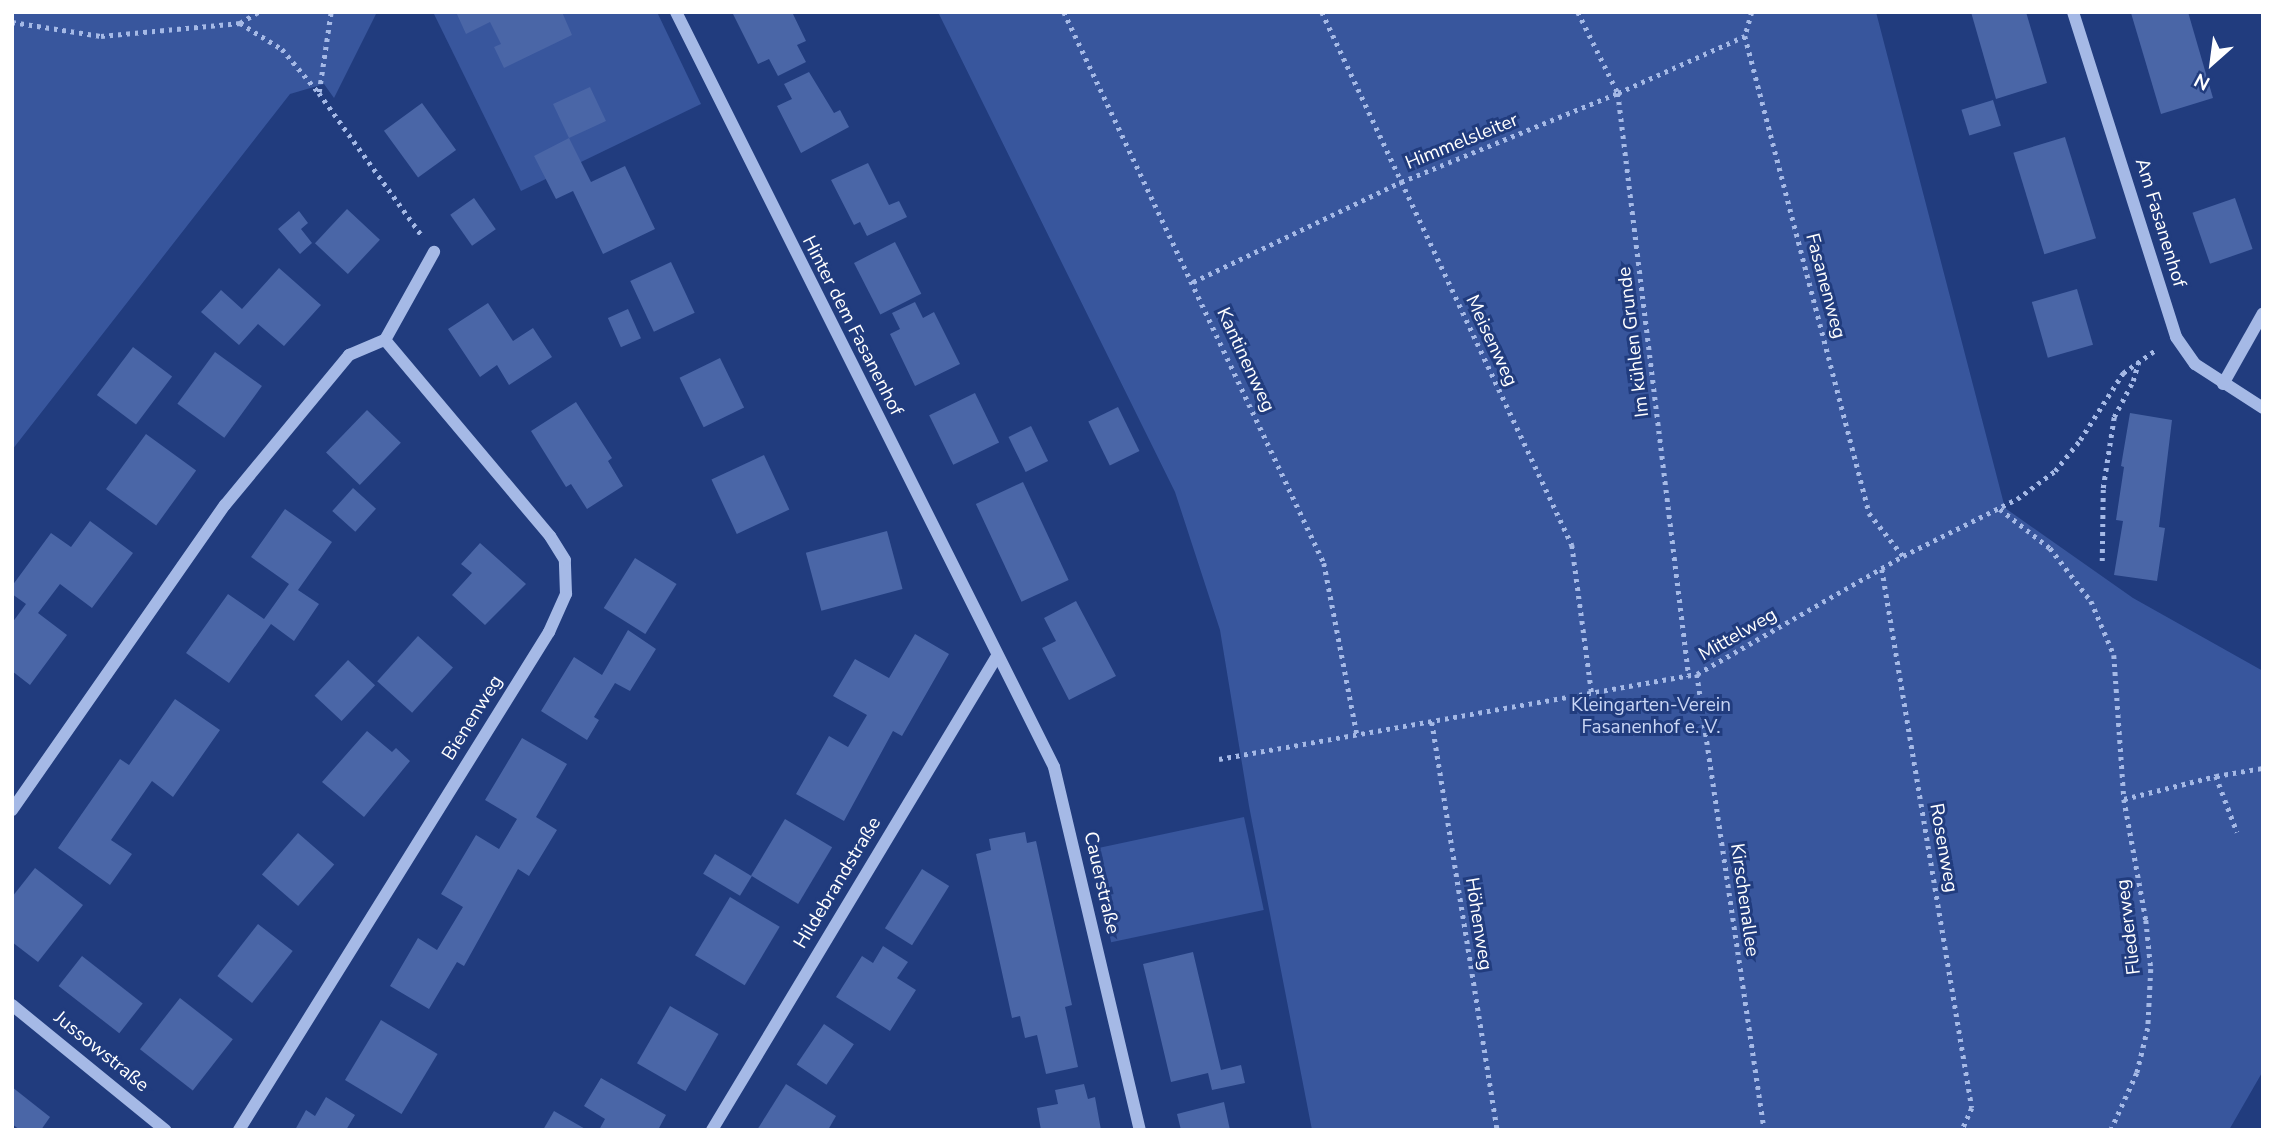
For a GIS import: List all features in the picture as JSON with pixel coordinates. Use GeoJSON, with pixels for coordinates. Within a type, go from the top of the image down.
{"type":"FeatureCollection","features":[{"type":"Feature","properties":{"kind":"street","name":"Hinter dem Fasanenhof"},"geometry":{"type":"LineString","coordinates":[[676,12],[997,656]]}},
{"type":"Feature","properties":{"kind":"street","name":"Am Fasanenhof"},"geometry":{"type":"LineString","coordinates":[[2073,12],[2176,337],[2195,364],[2263,408]]}},
{"type":"Feature","properties":{"kind":"street"},"geometry":{"type":"LineString","coordinates":[[12,810],[225,505],[349,355],[385,340],[434,252]]}},
{"type":"Feature","properties":{"kind":"street"},"geometry":{"type":"LineString","coordinates":[[2223,384],[2263,313]]}},
{"type":"Feature","properties":{"kind":"street","name":"Bienenweg"},"geometry":{"type":"LineString","coordinates":[[239,1130],[549,632],[566,594],[565,560],[550,536],[385,340]]}},
{"type":"Feature","properties":{"kind":"street","name":"Cauerstraße"},"geometry":{"type":"LineString","coordinates":[[997,656],[1054,767],[1140,1130]]}},
{"type":"Feature","properties":{"kind":"street","name":"Hildebrandstraße"},"geometry":{"type":"LineString","coordinates":[[712,1130],[997,656]]}},
{"type":"Feature","properties":{"kind":"street","name":"Jussowstraße"},"geometry":{"type":"LineString","coordinates":[[12,1005],[165,1130]]}},
{"type":"Feature","properties":{"kind":"path"},"geometry":{"type":"LineString","coordinates":[[12,22],[102,36],[240,23],[258,12]]}},
{"type":"Feature","properties":{"kind":"path"},"geometry":{"type":"LineString","coordinates":[[319,93],[331,12]]}},
{"type":"Feature","properties":{"kind":"path","name":"Kantinenweg"},"geometry":{"type":"LineString","coordinates":[[1063,12],[1324,563],[1357,735]]}},
{"type":"Feature","properties":{"kind":"path","name":"Meisenweg"},"geometry":{"type":"LineString","coordinates":[[1322,12],[1572,545],[1592,694]]}},
{"type":"Feature","properties":{"kind":"path","name":"Im kühlen Grunde"},"geometry":{"type":"LineString","coordinates":[[1578,12],[1618,93],[1689,677]]}},
{"type":"Feature","properties":{"kind":"path"},"geometry":{"type":"LineString","coordinates":[[1745,36],[1752,12]]}},
{"type":"Feature","properties":{"kind":"path"},"geometry":{"type":"LineString","coordinates":[[240,23],[282,49],[319,93],[434,252]]}},
{"type":"Feature","properties":{"kind":"path","name":"Himmelsleiter"},"geometry":{"type":"LineString","coordinates":[[1193,282],[1401,182],[1618,93],[1745,36]]}},
{"type":"Feature","properties":{"kind":"path","name":"Fasanenweg"},"geometry":{"type":"LineString","coordinates":[[1745,36],[1869,513],[1903,556]]}},
{"type":"Feature","properties":{"kind":"path","name":"Mittelweg"},"geometry":{"type":"LineString","coordinates":[[1219,759],[1697,674],[1903,556],[2000,509],[2055,471],[2080,440],[2123,373],[2176,337]]}},
{"type":"Feature","properties":{"kind":"path"},"geometry":{"type":"LineString","coordinates":[[2102,561],[2103,488],[2114,417],[2133,381],[2139,362]]}},
{"type":"Feature","properties":{"kind":"path","name":"Fliederweg"},"geometry":{"type":"LineString","coordinates":[[2000,509],[2050,548],[2091,601],[2114,656],[2124,799],[2146,920],[2151,970],[2148,1028],[2137,1073],[2111,1130]]}},
{"type":"Feature","properties":{"kind":"path","name":"Rosenweg"},"geometry":{"type":"LineString","coordinates":[[1882,569],[1972,1108],[1962,1130]]}},
{"type":"Feature","properties":{"kind":"path","name":"Kirschenallee"},"geometry":{"type":"LineString","coordinates":[[1697,674],[1764,1130]]}},
{"type":"Feature","properties":{"kind":"path","name":"Höhenweg"},"geometry":{"type":"LineString","coordinates":[[1432,722],[1497,1130]]}},
{"type":"Feature","properties":{"kind":"path"},"geometry":{"type":"LineString","coordinates":[[2124,799],[2216,776],[2263,768]]}},
{"type":"Feature","properties":{"kind":"path"},"geometry":{"type":"LineString","coordinates":[[2216,776],[2236,832]]}},
{"type":"Feature","properties":{"kind":"green space"},"geometry":{"type":"Polygon","coordinates":[[[12,12],[377,12],[334,98],[324,84],[290,94],[12,450],[12,12]]]}},
{"type":"Feature","properties":{"kind":"green space"},"geometry":{"type":"Polygon","coordinates":[[[433,12],[657,12],[701,104],[521,191],[433,12]]]}},
{"type":"Feature","properties":{"kind":"green space","name":"Kleingarten-Verein Fasanenhof e. V."},"geometry":{"type":"Polygon","coordinates":[[[938,12],[1876,12],[2005,508],[2133,598],[2263,671],[2263,1071],[2229,1130],[1312,1130],[1249,806],[1220,630],[1175,492],[938,12]]]}},
{"type":"Feature","properties":{"kind":"green space"},"geometry":{"type":"Polygon","coordinates":[[[1244,817],[1264,910],[1111,942],[1091,849],[1244,817]]]}},
{"type":"Feature","properties":{"kind":"building"},"geometry":{"type":"Polygon","coordinates":[[[456,12],[562,12],[572,35],[504,68],[494,47],[501,44],[490,22],[466,34],[456,12]]]}},
{"type":"Feature","properties":{"kind":"building"},"geometry":{"type":"Polygon","coordinates":[[[732,12],[792,12],[806,41],[797,45],[806,62],[778,76],[769,59],[758,64],[732,12]]]}},
{"type":"Feature","properties":{"kind":"building"},"geometry":{"type":"Polygon","coordinates":[[[1971,12],[2026,12],[2047,83],[1996,99],[1971,12]]]}},
{"type":"Feature","properties":{"kind":"building"},"geometry":{"type":"Polygon","coordinates":[[[2188,12],[2213,98],[2161,114],[2131,13],[2188,12]]]}},
{"type":"Feature","properties":{"kind":"building"},"geometry":{"type":"Polygon","coordinates":[[[809,72],[834,113],[840,110],[849,127],[801,153],[777,106],[792,99],[784,84],[809,72]]]}},
{"type":"Feature","properties":{"kind":"building"},"geometry":{"type":"Polygon","coordinates":[[[590,87],[606,121],[569,138],[553,104],[590,87]]]}},
{"type":"Feature","properties":{"kind":"building"},"geometry":{"type":"Polygon","coordinates":[[[1993,100],[2001,126],[1969,135],[1961,110],[1993,100]]]}},
{"type":"Feature","properties":{"kind":"building"},"geometry":{"type":"Polygon","coordinates":[[[422,103],[456,150],[418,178],[384,131],[422,103]]]}},
{"type":"Feature","properties":{"kind":"building"},"geometry":{"type":"Polygon","coordinates":[[[2065,137],[2096,238],[2044,254],[2013,153],[2065,137]]]}},
{"type":"Feature","properties":{"kind":"building"},"geometry":{"type":"Polygon","coordinates":[[[569,138],[591,182],[625,166],[655,229],[603,254],[573,191],[556,199],[534,156],[569,138]]]}},
{"type":"Feature","properties":{"kind":"building"},"geometry":{"type":"Polygon","coordinates":[[[868,163],[889,205],[899,201],[907,217],[867,236],[860,222],[854,225],[831,180],[868,163]]]}},
{"type":"Feature","properties":{"kind":"building"},"geometry":{"type":"Polygon","coordinates":[[[474,198],[496,229],[472,246],[450,215],[474,198]]]}},
{"type":"Feature","properties":{"kind":"building"},"geometry":{"type":"Polygon","coordinates":[[[2235,198],[2253,249],[2210,264],[2192,213],[2235,198]]]}},
{"type":"Feature","properties":{"kind":"building"},"geometry":{"type":"Polygon","coordinates":[[[347,209],[380,240],[348,274],[315,243],[347,209]]]}},
{"type":"Feature","properties":{"kind":"building"},"geometry":{"type":"Polygon","coordinates":[[[299,211],[308,223],[301,229],[312,243],[300,254],[278,229],[299,211]]]}},
{"type":"Feature","properties":{"kind":"building"},"geometry":{"type":"Polygon","coordinates":[[[895,242],[921,294],[880,315],[854,263],[895,242]]]}},
{"type":"Feature","properties":{"kind":"building"},"geometry":{"type":"Polygon","coordinates":[[[671,262],[695,313],[654,332],[630,281],[671,262]]]}},
{"type":"Feature","properties":{"kind":"building"},"geometry":{"type":"Polygon","coordinates":[[[279,268],[321,305],[284,346],[258,324],[239,345],[201,312],[221,290],[242,309],[279,268]]]}},
{"type":"Feature","properties":{"kind":"building"},"geometry":{"type":"Polygon","coordinates":[[[2077,289],[2093,345],[2048,358],[2032,302],[2077,289]]]}},
{"type":"Feature","properties":{"kind":"building"},"geometry":{"type":"Polygon","coordinates":[[[915,302],[923,318],[934,312],[960,364],[915,386],[890,334],[900,329],[892,313],[915,302]]]}},
{"type":"Feature","properties":{"kind":"building"},"geometry":{"type":"Polygon","coordinates":[[[488,303],[513,341],[533,328],[552,357],[509,385],[497,365],[480,377],[448,329],[488,303]]]}},
{"type":"Feature","properties":{"kind":"building"},"geometry":{"type":"Polygon","coordinates":[[[628,309],[641,338],[621,347],[608,318],[628,309]]]}},
{"type":"Feature","properties":{"kind":"building"},"geometry":{"type":"Polygon","coordinates":[[[133,347],[172,376],[136,424],[97,395],[133,347]]]}},
{"type":"Feature","properties":{"kind":"building"},"geometry":{"type":"Polygon","coordinates":[[[215,352],[262,386],[224,438],[177,404],[215,352]]]}},
{"type":"Feature","properties":{"kind":"building"},"geometry":{"type":"Polygon","coordinates":[[[720,358],[744,407],[704,427],[680,378],[720,358]]]}},
{"type":"Feature","properties":{"kind":"building"},"geometry":{"type":"Polygon","coordinates":[[[975,393],[999,442],[953,465],[929,415],[975,393]]]}},
{"type":"Feature","properties":{"kind":"building"},"geometry":{"type":"Polygon","coordinates":[[[576,402],[612,458],[608,461],[623,486],[587,509],[571,484],[566,487],[531,431],[576,402]]]}},
{"type":"Feature","properties":{"kind":"building"},"geometry":{"type":"Polygon","coordinates":[[[1118,407],[1139,451],[1110,466],[1088,421],[1118,407]]]}},
{"type":"Feature","properties":{"kind":"building"},"geometry":{"type":"Polygon","coordinates":[[[367,410],[401,443],[360,485],[326,452],[367,410]]]}},
{"type":"Feature","properties":{"kind":"building"},"geometry":{"type":"Polygon","coordinates":[[[2130,413],[2172,420],[2159,527],[2165,528],[2157,581],[2114,575],[2123,521],[2116,520],[2124,467],[2121,466],[2130,413]]]}},
{"type":"Feature","properties":{"kind":"building"},"geometry":{"type":"Polygon","coordinates":[[[1031,426],[1048,461],[1026,472],[1009,437],[1031,426]]]}},
{"type":"Feature","properties":{"kind":"building"},"geometry":{"type":"Polygon","coordinates":[[[146,434],[196,470],[156,525],[106,489],[146,434]]]}},
{"type":"Feature","properties":{"kind":"building"},"geometry":{"type":"Polygon","coordinates":[[[764,455],[789,509],[737,534],[711,480],[764,455]]]}},
{"type":"Feature","properties":{"kind":"building"},"geometry":{"type":"Polygon","coordinates":[[[1023,482],[1069,580],[1022,602],[976,504],[1023,482]]]}},
{"type":"Feature","properties":{"kind":"building"},"geometry":{"type":"Polygon","coordinates":[[[353,488],[376,509],[355,532],[332,511],[353,488]]]}},
{"type":"Feature","properties":{"kind":"building"},"geometry":{"type":"Polygon","coordinates":[[[285,509],[332,542],[298,590],[319,604],[294,641],[271,624],[229,683],[186,653],[228,594],[264,619],[289,584],[251,557],[285,509]]]}},
{"type":"Feature","properties":{"kind":"building"},"geometry":{"type":"Polygon","coordinates":[[[90,521],[133,553],[92,608],[60,584],[38,613],[67,635],[30,685],[12,671],[12,623],[26,604],[12,594],[12,586],[51,533],[71,547],[90,521]]]}},
{"type":"Feature","properties":{"kind":"building"},"geometry":{"type":"Polygon","coordinates":[[[887,531],[903,589],[821,611],[806,553],[887,531]]]}},
{"type":"Feature","properties":{"kind":"building"},"geometry":{"type":"Polygon","coordinates":[[[480,543],[526,584],[485,625],[452,595],[472,573],[461,564],[480,543]]]}},
{"type":"Feature","properties":{"kind":"building"},"geometry":{"type":"Polygon","coordinates":[[[635,558],[677,584],[645,634],[604,608],[635,558]]]}},
{"type":"Feature","properties":{"kind":"building"},"geometry":{"type":"Polygon","coordinates":[[[1076,601],[1116,676],[1069,700],[1042,648],[1056,641],[1044,618],[1076,601]]]}},
{"type":"Feature","properties":{"kind":"building"},"geometry":{"type":"Polygon","coordinates":[[[628,630],[656,649],[630,691],[615,683],[594,717],[599,720],[587,740],[541,711],[574,657],[602,675],[628,630]]]}},
{"type":"Feature","properties":{"kind":"building"},"geometry":{"type":"Polygon","coordinates":[[[915,634],[949,654],[902,736],[893,731],[844,821],[796,794],[829,736],[848,747],[867,715],[833,696],[855,659],[889,678],[915,634]]]}},
{"type":"Feature","properties":{"kind":"building"},"geometry":{"type":"Polygon","coordinates":[[[418,636],[453,667],[412,713],[377,681],[418,636]]]}},
{"type":"Feature","properties":{"kind":"building"},"geometry":{"type":"Polygon","coordinates":[[[348,660],[375,685],[342,721],[315,696],[348,660]]]}},
{"type":"Feature","properties":{"kind":"building"},"geometry":{"type":"Polygon","coordinates":[[[175,699],[220,730],[173,797],[152,781],[111,840],[132,854],[110,885],[58,848],[120,759],[129,765],[175,699]]]}},
{"type":"Feature","properties":{"kind":"building"},"geometry":{"type":"Polygon","coordinates":[[[367,731],[392,752],[396,748],[410,761],[364,817],[322,782],[367,731]]]}},
{"type":"Feature","properties":{"kind":"building"},"geometry":{"type":"Polygon","coordinates":[[[522,738],[567,764],[536,817],[557,830],[529,876],[518,869],[464,966],[457,962],[429,1009],[390,986],[418,938],[437,950],[463,907],[441,894],[476,835],[499,849],[517,819],[485,800],[522,738]]]}},
{"type":"Feature","properties":{"kind":"building"},"geometry":{"type":"Polygon","coordinates":[[[785,819],[832,847],[798,904],[751,876],[785,819]]]}},
{"type":"Feature","properties":{"kind":"building"},"geometry":{"type":"Polygon","coordinates":[[[1025,832],[1027,843],[1036,841],[1072,1005],[1065,1007],[1078,1067],[1046,1074],[1037,1035],[1025,1038],[1020,1016],[1012,1018],[976,854],[991,850],[989,839],[1025,832]]]}},
{"type":"Feature","properties":{"kind":"building"},"geometry":{"type":"Polygon","coordinates":[[[298,833],[334,864],[298,906],[262,875],[298,833]]]}},
{"type":"Feature","properties":{"kind":"building"},"geometry":{"type":"Polygon","coordinates":[[[715,854],[752,876],[740,896],[703,874],[715,854]]]}},
{"type":"Feature","properties":{"kind":"building"},"geometry":{"type":"Polygon","coordinates":[[[35,868],[83,905],[38,962],[12,942],[12,897],[35,868]]]}},
{"type":"Feature","properties":{"kind":"building"},"geometry":{"type":"Polygon","coordinates":[[[922,869],[949,886],[912,945],[885,928],[922,869]]]}},
{"type":"Feature","properties":{"kind":"building"},"geometry":{"type":"Polygon","coordinates":[[[730,897],[780,927],[745,985],[695,955],[730,897]]]}},
{"type":"Feature","properties":{"kind":"building"},"geometry":{"type":"Polygon","coordinates":[[[258,924],[293,951],[252,1003],[217,976],[258,924]]]}},
{"type":"Feature","properties":{"kind":"building"},"geometry":{"type":"Polygon","coordinates":[[[883,946],[908,962],[897,978],[916,990],[890,1031],[836,997],[862,956],[873,963],[883,946]]]}},
{"type":"Feature","properties":{"kind":"building"},"geometry":{"type":"Polygon","coordinates":[[[1193,952],[1221,1070],[1241,1065],[1245,1083],[1212,1090],[1208,1073],[1171,1082],[1143,964],[1193,952]]]}},
{"type":"Feature","properties":{"kind":"building"},"geometry":{"type":"Polygon","coordinates":[[[82,956],[143,1003],[119,1033],[59,986],[82,956]]]}},
{"type":"Feature","properties":{"kind":"building"},"geometry":{"type":"Polygon","coordinates":[[[180,998],[233,1039],[193,1090],[140,1049],[180,998]]]}},
{"type":"Feature","properties":{"kind":"building"},"geometry":{"type":"Polygon","coordinates":[[[670,1006],[718,1034],[685,1091],[637,1063],[670,1006]]]}},
{"type":"Feature","properties":{"kind":"building"},"geometry":{"type":"Polygon","coordinates":[[[381,1020],[438,1054],[402,1114],[345,1080],[381,1020]]]}},
{"type":"Feature","properties":{"kind":"building"},"geometry":{"type":"Polygon","coordinates":[[[824,1024],[854,1044],[826,1085],[797,1065],[824,1024]]]}},
{"type":"Feature","properties":{"kind":"building"},"geometry":{"type":"Polygon","coordinates":[[[601,1078],[666,1115],[658,1130],[599,1130],[605,1119],[584,1106],[601,1078]]]}},
{"type":"Feature","properties":{"kind":"building"},"geometry":{"type":"Polygon","coordinates":[[[786,1084],[836,1116],[828,1130],[757,1130],[786,1084]]]}},
{"type":"Feature","properties":{"kind":"building"},"geometry":{"type":"Polygon","coordinates":[[[1084,1084],[1088,1099],[1095,1097],[1101,1130],[1041,1130],[1037,1108],[1058,1104],[1055,1090],[1084,1084]]]}},
{"type":"Feature","properties":{"kind":"building"},"geometry":{"type":"Polygon","coordinates":[[[12,1087],[50,1117],[41,1130],[20,1130],[12,1124],[12,1087]]]}},
{"type":"Feature","properties":{"kind":"building"},"geometry":{"type":"Polygon","coordinates":[[[326,1097],[355,1115],[346,1130],[295,1130],[306,1110],[315,1116],[326,1097]]]}},
{"type":"Feature","properties":{"kind":"building"},"geometry":{"type":"Polygon","coordinates":[[[1224,1102],[1230,1130],[1181,1130],[1177,1114],[1224,1102]]]}},
{"type":"Feature","properties":{"kind":"building"},"geometry":{"type":"Polygon","coordinates":[[[554,1111],[587,1130],[543,1130],[554,1111]]]}}]}
